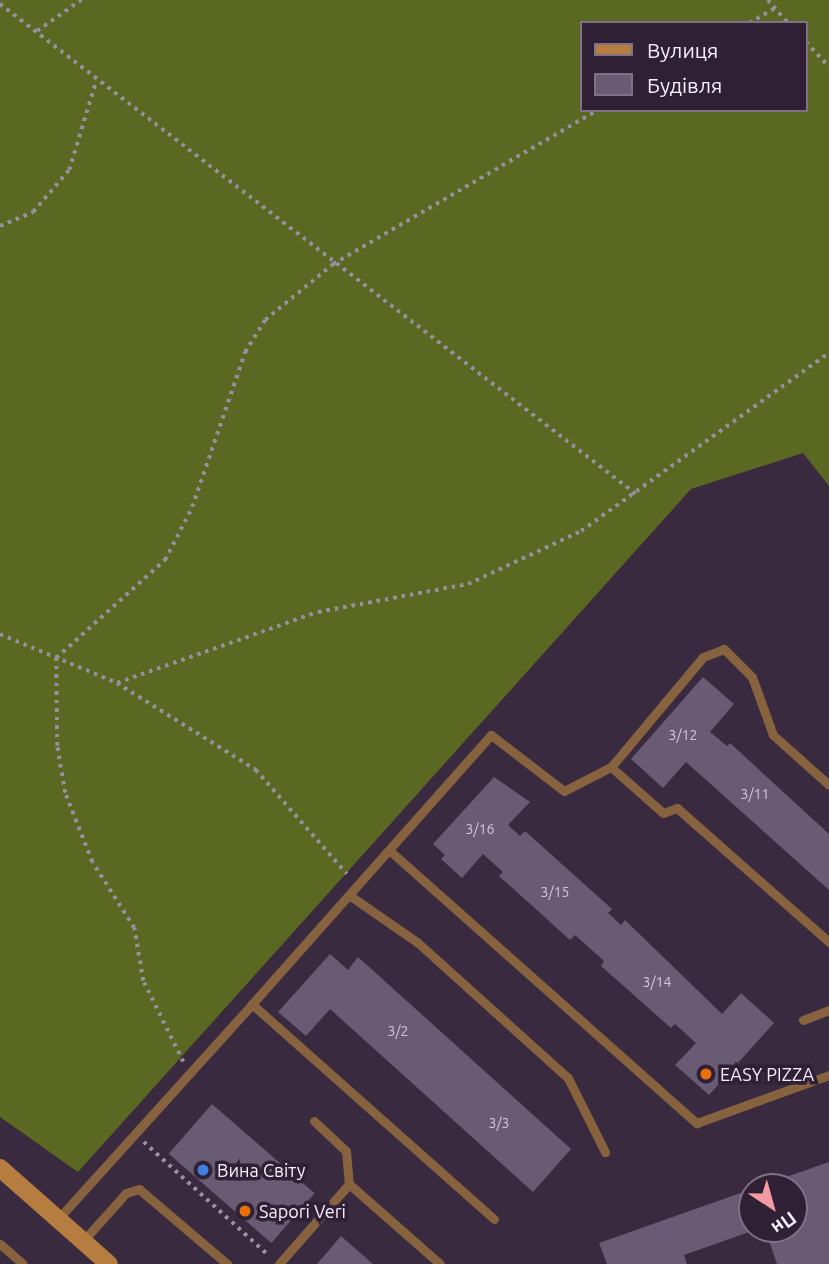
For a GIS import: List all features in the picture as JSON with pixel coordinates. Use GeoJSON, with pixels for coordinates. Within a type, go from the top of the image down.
{"type":"FeatureCollection","features":[{"type":"Feature","properties":{"kind":"main road"},"geometry":{"type":"LineString","coordinates":[[0,1168],[109,1264]]}},
{"type":"Feature","properties":{"kind":"lane"},"geometry":{"type":"LineString","coordinates":[[58,1219],[491,735],[564,791],[611,767],[703,657],[724,649],[752,677],[773,736],[829,785]]}},
{"type":"Feature","properties":{"kind":"lane"},"geometry":{"type":"LineString","coordinates":[[611,767],[663,813],[677,808],[829,942]]}},
{"type":"Feature","properties":{"kind":"lane"},"geometry":{"type":"LineString","coordinates":[[389,850],[697,1123],[829,1075]]}},
{"type":"Feature","properties":{"kind":"lane"},"geometry":{"type":"LineString","coordinates":[[349,895],[417,942],[568,1078],[605,1152]]}},
{"type":"Feature","properties":{"kind":"lane"},"geometry":{"type":"LineString","coordinates":[[251,1004],[494,1219]]}},
{"type":"Feature","properties":{"kind":"lane"},"geometry":{"type":"LineString","coordinates":[[803,1020],[829,1010]]}},
{"type":"Feature","properties":{"kind":"lane"},"geometry":{"type":"LineString","coordinates":[[314,1121],[346,1151],[349,1184],[440,1264]]}},
{"type":"Feature","properties":{"kind":"lane"},"geometry":{"type":"LineString","coordinates":[[278,1264],[349,1184]]}},
{"type":"Feature","properties":{"kind":"lane"},"geometry":{"type":"LineString","coordinates":[[83,1241],[126,1193],[139,1189],[227,1264]]}},
{"type":"Feature","properties":{"kind":"lane"},"geometry":{"type":"LineString","coordinates":[[0,1244],[23,1264]]}},
{"type":"Feature","properties":{"kind":"path"},"geometry":{"type":"LineString","coordinates":[[37,32],[81,0]]}},
{"type":"Feature","properties":{"kind":"path"},"geometry":{"type":"LineString","coordinates":[[768,0],[786,21]]}},
{"type":"Feature","properties":{"kind":"path"},"geometry":{"type":"LineString","coordinates":[[0,5],[332,264],[637,495]]}},
{"type":"Feature","properties":{"kind":"path"},"geometry":{"type":"LineString","coordinates":[[752,21],[775,8]]}},
{"type":"Feature","properties":{"kind":"path"},"geometry":{"type":"LineString","coordinates":[[808,45],[829,67]]}},
{"type":"Feature","properties":{"kind":"path"},"geometry":{"type":"LineString","coordinates":[[0,226],[33,212],[69,170],[96,81]]}},
{"type":"Feature","properties":{"kind":"path"},"geometry":{"type":"LineString","coordinates":[[190,1072],[171,1045],[143,981],[134,928],[92,862],[65,793],[57,746],[56,658],[165,560],[192,507],[245,352],[265,320],[332,264],[595,112]]}},
{"type":"Feature","properties":{"kind":"path"},"geometry":{"type":"LineString","coordinates":[[117,683],[318,612],[468,584],[581,531],[637,495],[761,397],[829,353]]}},
{"type":"Feature","properties":{"kind":"path"},"geometry":{"type":"LineString","coordinates":[[0,634],[117,683],[256,770],[357,886]]}},
{"type":"Feature","properties":{"kind":"path"},"geometry":{"type":"LineString","coordinates":[[135,1134],[278,1264]]}},
{"type":"Feature","properties":{"kind":"green space"},"geometry":{"type":"Polygon","coordinates":[[[0,0],[829,0],[829,486],[803,453],[691,489],[78,1172],[0,1117],[0,0]]]}},
{"type":"Feature","properties":{"kind":"building"},"geometry":{"type":"Polygon","coordinates":[[[703,677],[734,704],[710,732],[727,746],[730,743],[829,834],[829,890],[686,762],[663,788],[631,759],[703,677]]]}},
{"type":"Feature","properties":{"kind":"building"},"geometry":{"type":"Polygon","coordinates":[[[494,777],[530,802],[508,825],[520,836],[525,831],[612,909],[608,913],[621,925],[625,920],[722,1014],[741,993],[774,1023],[709,1095],[675,1065],[696,1043],[675,1024],[671,1028],[601,966],[604,961],[575,935],[570,940],[499,876],[503,872],[483,854],[462,878],[441,859],[445,855],[433,844],[494,777]]]}},
{"type":"Feature","properties":{"kind":"building"},"geometry":{"type":"Polygon","coordinates":[[[330,954],[348,970],[358,957],[571,1149],[533,1192],[330,1009],[306,1036],[278,1012],[330,954]]]}},
{"type":"Feature","properties":{"kind":"building"},"geometry":{"type":"Polygon","coordinates":[[[212,1104],[315,1193],[271,1243],[169,1154],[212,1104]]]}},
{"type":"Feature","properties":{"kind":"building"},"geometry":{"type":"Polygon","coordinates":[[[829,1162],[829,1264],[777,1264],[770,1243],[808,1243],[808,1173],[798,1173],[829,1162]]]}},
{"type":"Feature","properties":{"kind":"building"},"geometry":{"type":"Polygon","coordinates":[[[738,1194],[738,1236],[684,1255],[687,1264],[607,1264],[599,1243],[738,1194]]]}},
{"type":"Feature","properties":{"kind":"building"},"geometry":{"type":"Polygon","coordinates":[[[341,1236],[373,1264],[317,1264],[341,1236]]]}},
{"type":"Feature","properties":{"kind":"place","name":"EASY PIZZA"},"geometry":{"type":"Point","coordinates":[706,1074]}},
{"type":"Feature","properties":{"kind":"place","name":"Вина Світу"},"geometry":{"type":"Point","coordinates":[203,1170]}},
{"type":"Feature","properties":{"kind":"place","name":"Sapori Veri"},"geometry":{"type":"Point","coordinates":[245,1211]}}]}
